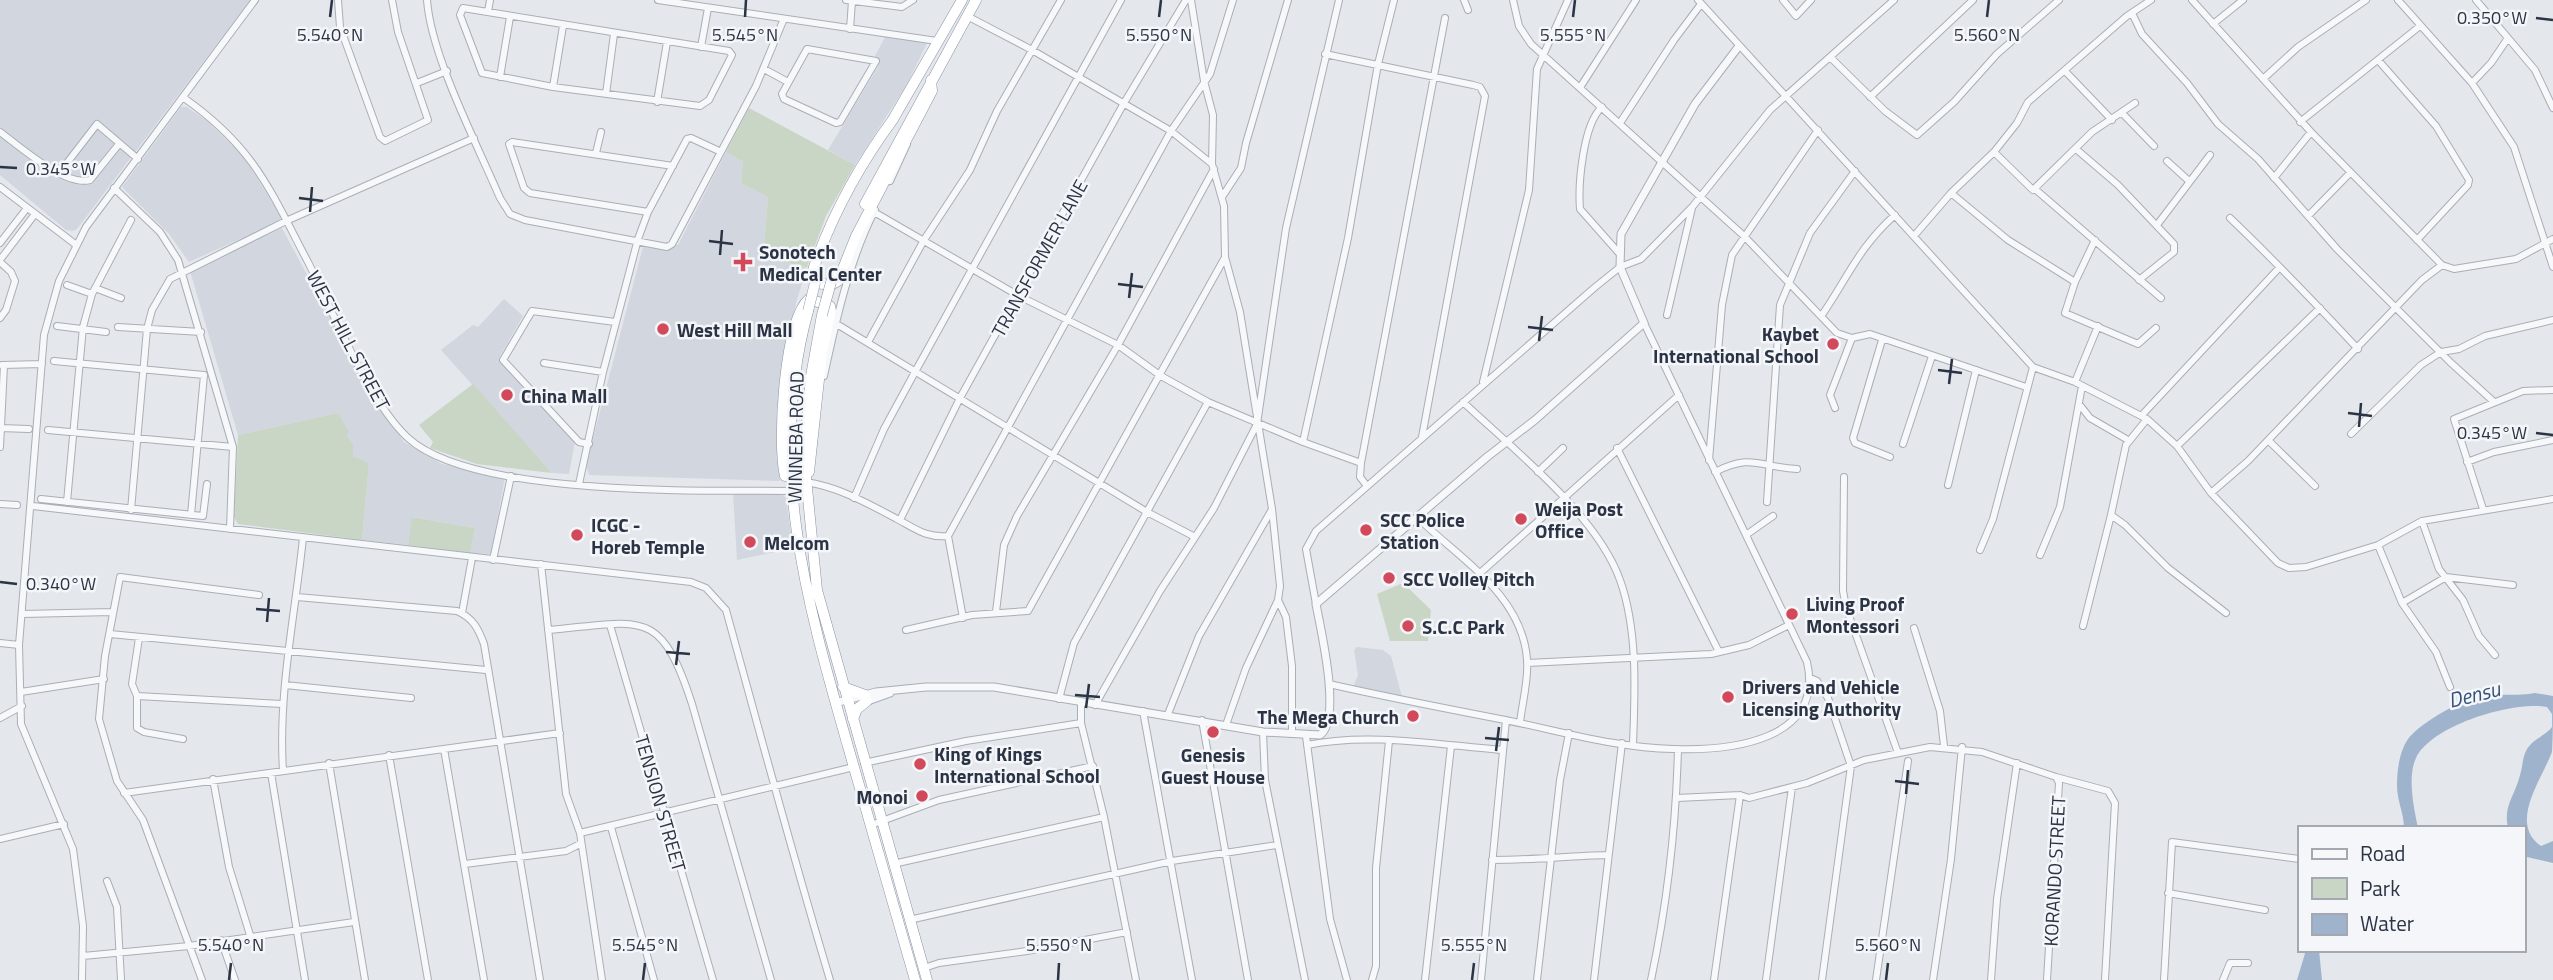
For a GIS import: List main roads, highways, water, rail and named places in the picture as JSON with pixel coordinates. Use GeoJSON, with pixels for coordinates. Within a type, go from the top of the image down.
{"type":"FeatureCollection","features":[{"type":"Feature","properties":{"kind":"highway","name":"WINNEBA ROAD"},"geometry":{"type":"LineString","coordinates":[[859,765],[853,720],[843,687],[805,589],[790,489],[794,383],[818,271],[849,201],[962,0]]}},
{"type":"Feature","properties":{"kind":"highway","name":"WINNEBA ROAD"},"geometry":{"type":"LineString","coordinates":[[915,980],[876,823],[859,765],[837,707],[822,631],[805,482],[806,417],[822,315],[834,275],[862,210],[976,0]]}},
{"type":"Feature","properties":{"kind":"highway"},"geometry":{"type":"LineString","coordinates":[[894,118],[865,158],[837,212],[814,267],[812,274],[816,283],[831,285],[838,281],[856,236],[932,91],[931,79]]}},
{"type":"Feature","properties":{"kind":"highway"},"geometry":{"type":"LineString","coordinates":[[790,489],[782,458],[785,376],[796,324],[809,299],[830,306],[831,311],[822,352],[810,470],[805,482]]}},
{"type":"Feature","properties":{"kind":"highway"},"geometry":{"type":"LineString","coordinates":[[843,687],[866,698],[857,709],[853,720]]}},
{"type":"Feature","properties":{"kind":"highway","name":"WINNEBA ROAD"},"geometry":{"type":"LineString","coordinates":[[876,823],[893,864],[927,980]]}},
{"type":"Feature","properties":{"kind":"water"},"geometry":{"type":"Polygon","coordinates":[[[2535,693],[2553,696],[2552,752],[2530,800],[2527,825],[2541,846],[2553,841],[2553,863],[2527,857],[2525,826],[2508,826],[2507,820],[2508,807],[2527,749],[2552,727],[2552,714],[2547,707],[2532,706],[2495,712],[2438,735],[2425,746],[2413,766],[2412,793],[2418,826],[2404,826],[2397,791],[2398,768],[2405,744],[2414,732],[2444,711],[2467,700],[2486,695],[2535,693]]]}},
{"type":"Feature","properties":{"kind":"water"},"geometry":{"type":"Polygon","coordinates":[[[2305,952],[2319,952],[2322,980],[2297,980],[2305,952]]]}},
{"type":"Feature","properties":{"kind":"place","name":"Sonotech Medical Center"},"geometry":{"type":"Point","coordinates":[743,262]}},
{"type":"Feature","properties":{"kind":"place","name":"West Hill Mall"},"geometry":{"type":"Point","coordinates":[663,329]}},
{"type":"Feature","properties":{"kind":"place","name":"Kaybet International School"},"geometry":{"type":"Point","coordinates":[1833,344]}},
{"type":"Feature","properties":{"kind":"place","name":"China Mall"},"geometry":{"type":"Point","coordinates":[507,395]}},
{"type":"Feature","properties":{"kind":"place","name":"Weija Post Office"},"geometry":{"type":"Point","coordinates":[1521,519]}},
{"type":"Feature","properties":{"kind":"place","name":"SCC Police Station"},"geometry":{"type":"Point","coordinates":[1366,530]}},
{"type":"Feature","properties":{"kind":"place","name":"ICGC - Horeb Temple"},"geometry":{"type":"Point","coordinates":[577,535]}},
{"type":"Feature","properties":{"kind":"place","name":"Melcom"},"geometry":{"type":"Point","coordinates":[750,542]}},
{"type":"Feature","properties":{"kind":"place","name":"SCC Volley Pitch"},"geometry":{"type":"Point","coordinates":[1389,578]}},
{"type":"Feature","properties":{"kind":"place","name":"Living Proof Montessori"},"geometry":{"type":"Point","coordinates":[1792,614]}},
{"type":"Feature","properties":{"kind":"place","name":"S.C.C Park"},"geometry":{"type":"Point","coordinates":[1408,626]}},
{"type":"Feature","properties":{"kind":"place","name":"Drivers and Vehicle Licensing Authority"},"geometry":{"type":"Point","coordinates":[1728,697]}},
{"type":"Feature","properties":{"kind":"place","name":"The Mega Church"},"geometry":{"type":"Point","coordinates":[1413,716]}},
{"type":"Feature","properties":{"kind":"place","name":"Genesis Guest House"},"geometry":{"type":"Point","coordinates":[1213,732]}},
{"type":"Feature","properties":{"kind":"place","name":"King of Kings International School"},"geometry":{"type":"Point","coordinates":[920,764]}},
{"type":"Feature","properties":{"kind":"place","name":"Monoi"},"geometry":{"type":"Point","coordinates":[922,796]}},
{"type":"Feature","properties":{"kind":"water label","name":"Densu"},"geometry":{"type":"Point","coordinates":[2474,694]}}]}
